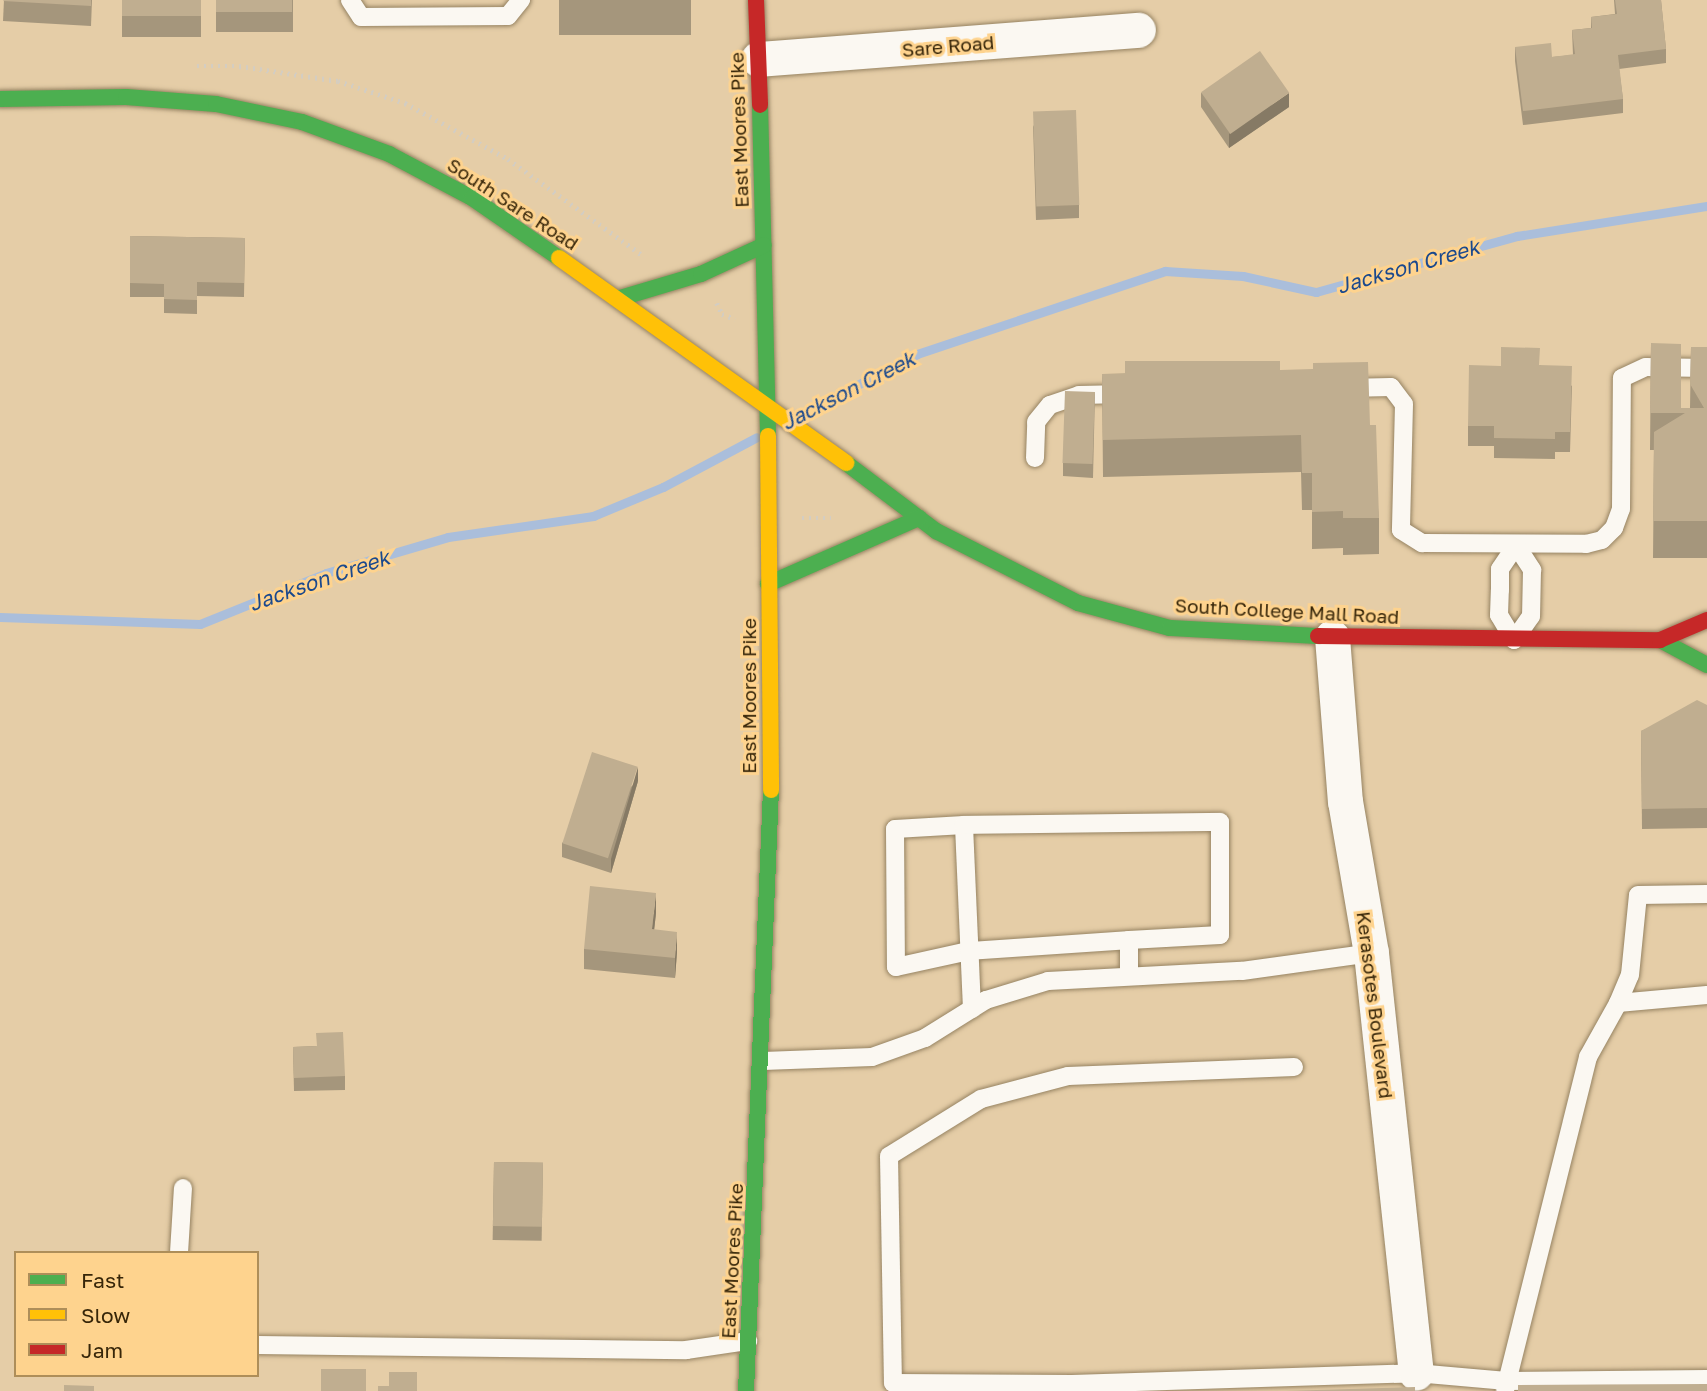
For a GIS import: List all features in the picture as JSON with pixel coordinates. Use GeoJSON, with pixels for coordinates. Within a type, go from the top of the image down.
{"type":"FeatureCollection","features":[{"type":"Feature","properties":{"kind":"main road","name":"East Moores Pike"},"geometry":{"type":"LineString","coordinates":[[746,1391],[763,1061],[772,743],[763,396],[764,245],[756,0]]}},
{"type":"Feature","properties":{"kind":"main road","name":"South Sare Road"},"geometry":{"type":"LineString","coordinates":[[0,99],[126,97],[216,104],[302,122],[389,154],[472,198],[763,396]]}},
{"type":"Feature","properties":{"kind":"main road"},"geometry":{"type":"LineString","coordinates":[[617,299],[701,274],[764,245]]}},
{"type":"Feature","properties":{"kind":"main road","name":"South College Mall Road"},"geometry":{"type":"LineString","coordinates":[[763,396],[919,518],[1078,603],[1170,628],[1332,637],[1660,639],[1707,620]]}},
{"type":"Feature","properties":{"kind":"main road"},"geometry":{"type":"LineString","coordinates":[[768,584],[919,518]]}},
{"type":"Feature","properties":{"kind":"main road"},"geometry":{"type":"LineString","coordinates":[[1660,639],[1698,664],[1707,664]]}},
{"type":"Feature","properties":{"kind":"street","name":"Sare Road"},"geometry":{"type":"LineString","coordinates":[[758,59],[1139,30]]}},
{"type":"Feature","properties":{"kind":"street","name":"Kerasotes Boulevard"},"geometry":{"type":"LineString","coordinates":[[1332,637],[1345,801],[1371,953],[1416,1373]]}},
{"type":"Feature","properties":{"kind":"lane"},"geometry":{"type":"LineString","coordinates":[[350,0],[361,17],[373,17],[508,16],[521,0]]}},
{"type":"Feature","properties":{"kind":"lane"},"geometry":{"type":"LineString","coordinates":[[1323,389],[1391,387],[1404,404],[1401,530],[1422,543],[1586,544],[1602,540],[1614,528],[1621,509],[1622,378],[1646,367],[1707,368]]}},
{"type":"Feature","properties":{"kind":"lane"},"geometry":{"type":"LineString","coordinates":[[1035,458],[1036,422],[1050,405],[1079,395],[1147,393]]}},
{"type":"Feature","properties":{"kind":"lane"},"geometry":{"type":"LineString","coordinates":[[1516,545],[1532,570],[1531,616],[1514,639],[1499,615],[1500,569],[1516,545]]}},
{"type":"Feature","properties":{"kind":"lane"},"geometry":{"type":"LineString","coordinates":[[1220,822],[1220,935],[969,951],[895,967],[895,829],[964,825],[1220,822]]}},
{"type":"Feature","properties":{"kind":"lane"},"geometry":{"type":"LineString","coordinates":[[964,825],[972,1009]]}},
{"type":"Feature","properties":{"kind":"lane"},"geometry":{"type":"LineString","coordinates":[[1506,1386],[1588,1057],[1630,975],[1638,895],[1707,894]]}},
{"type":"Feature","properties":{"kind":"lane"},"geometry":{"type":"LineString","coordinates":[[1129,940],[1129,976]]}},
{"type":"Feature","properties":{"kind":"lane"},"geometry":{"type":"LineString","coordinates":[[763,1061],[872,1057],[925,1038],[972,1009],[1048,981],[1242,971],[1371,953]]}},
{"type":"Feature","properties":{"kind":"lane"},"geometry":{"type":"LineString","coordinates":[[1618,1003],[1707,995]]}},
{"type":"Feature","properties":{"kind":"lane"},"geometry":{"type":"LineString","coordinates":[[1294,1067],[1068,1076],[981,1099],[888,1156],[893,1383],[1072,1384],[1416,1373],[1506,1386],[1707,1379]]}},
{"type":"Feature","properties":{"kind":"lane"},"geometry":{"type":"LineString","coordinates":[[179,1251],[183,1188]]}},
{"type":"Feature","properties":{"kind":"lane"},"geometry":{"type":"LineString","coordinates":[[259,1346],[686,1350],[748,1341]]}},
{"type":"Feature","properties":{"kind":"path"},"geometry":{"type":"LineString","coordinates":[[711,291],[722,314],[744,322]]}},
{"type":"Feature","properties":{"kind":"path"},"geometry":{"type":"LineString","coordinates":[[790,518],[823,517]]}},
{"type":"Feature","properties":{"kind":"building"},"geometry":{"type":"Polygon","coordinates":[[[91,0],[91,6],[3,1],[91,0]]]}},
{"type":"Feature","properties":{"kind":"building"},"geometry":{"type":"Polygon","coordinates":[[[122,0],[201,0],[201,16],[122,16],[122,0]]]}},
{"type":"Feature","properties":{"kind":"building"},"geometry":{"type":"Polygon","coordinates":[[[216,0],[292,0],[292,12],[216,12],[216,0]]]}},
{"type":"Feature","properties":{"kind":"building"},"geometry":{"type":"Polygon","coordinates":[[[1615,0],[1661,0],[1666,49],[1618,55],[1623,99],[1523,111],[1515,47],[1551,43],[1552,57],[1575,54],[1572,30],[1592,28],[1591,17],[1617,14],[1615,0]]]}},
{"type":"Feature","properties":{"kind":"building"},"geometry":{"type":"Polygon","coordinates":[[[1260,51],[1289,93],[1230,134],[1201,92],[1260,51]]]}},
{"type":"Feature","properties":{"kind":"building"},"geometry":{"type":"Polygon","coordinates":[[[1076,110],[1079,205],[1036,206],[1033,112],[1076,110]]]}},
{"type":"Feature","properties":{"kind":"building"},"geometry":{"type":"Polygon","coordinates":[[[130,236],[245,238],[244,283],[197,282],[197,300],[164,299],[164,284],[130,283],[130,236]]]}},
{"type":"Feature","properties":{"kind":"building"},"geometry":{"type":"Polygon","coordinates":[[[1651,343],[1681,344],[1681,408],[1704,408],[1690,384],[1691,347],[1707,347],[1707,521],[1653,521],[1654,432],[1685,413],[1650,413],[1651,343]]]}},
{"type":"Feature","properties":{"kind":"building"},"geometry":{"type":"Polygon","coordinates":[[[1501,347],[1540,348],[1539,365],[1572,366],[1570,432],[1555,432],[1555,439],[1494,438],[1494,426],[1468,426],[1469,365],[1501,366],[1501,347]]]}},
{"type":"Feature","properties":{"kind":"building"},"geometry":{"type":"Polygon","coordinates":[[[1125,361],[1280,361],[1280,370],[1313,369],[1313,363],[1368,362],[1370,425],[1376,425],[1379,518],[1343,518],[1343,511],[1312,512],[1312,473],[1302,473],[1301,435],[1103,440],[1102,374],[1125,374],[1125,361]]]}},
{"type":"Feature","properties":{"kind":"building"},"geometry":{"type":"Polygon","coordinates":[[[1065,391],[1095,392],[1092,464],[1062,463],[1065,391]]]}},
{"type":"Feature","properties":{"kind":"building"},"geometry":{"type":"Polygon","coordinates":[[[1697,700],[1707,705],[1707,808],[1642,809],[1641,731],[1697,700]]]}},
{"type":"Feature","properties":{"kind":"building"},"geometry":{"type":"Polygon","coordinates":[[[592,752],[638,767],[608,858],[562,843],[592,752]]]}},
{"type":"Feature","properties":{"kind":"building"},"geometry":{"type":"Polygon","coordinates":[[[590,886],[656,893],[652,929],[677,932],[675,958],[584,949],[590,886]]]}},
{"type":"Feature","properties":{"kind":"building"},"geometry":{"type":"Polygon","coordinates":[[[343,1032],[345,1076],[294,1078],[293,1047],[317,1046],[316,1033],[343,1032]]]}},
{"type":"Feature","properties":{"kind":"building"},"geometry":{"type":"Polygon","coordinates":[[[494,1162],[543,1163],[542,1227],[493,1226],[494,1162]]]}},
{"type":"Feature","properties":{"kind":"building"},"geometry":{"type":"Polygon","coordinates":[[[321,1369],[366,1369],[366,1391],[321,1391],[321,1369]]]}},
{"type":"Feature","properties":{"kind":"building"},"geometry":{"type":"Polygon","coordinates":[[[389,1372],[417,1372],[417,1391],[378,1391],[378,1386],[389,1386],[389,1372]]]}},
{"type":"Feature","properties":{"kind":"building"},"geometry":{"type":"Polygon","coordinates":[[[1707,1384],[1707,1391],[1518,1391],[1518,1385],[1707,1384]]]}},
{"type":"Feature","properties":{"kind":"building"},"geometry":{"type":"Polygon","coordinates":[[[64,1385],[94,1386],[94,1391],[64,1391],[64,1385]]]}},
{"type":"Feature","properties":{"kind":"building"},"geometry":{"type":"Polygon","coordinates":[[[1415,1387],[1415,1391],[1284,1391],[1415,1387]]]}},
{"type":"Feature","properties":{"kind":"waterway","name":"Jackson Creek"},"geometry":{"type":"LineString","coordinates":[[801,414],[917,354],[1165,271],[1243,276],[1316,292],[1517,236],[1707,206]]}},
{"type":"Feature","properties":{"kind":"waterway","name":"Jackson Creek"},"geometry":{"type":"LineString","coordinates":[[0,617],[200,624],[326,573],[448,537],[593,516],[663,487],[757,437]]}},
{"type":"Feature","properties":{"kind":"traffic: fast"},"geometry":{"type":"LineString","coordinates":[[0,99],[126,97],[216,104],[302,122],[389,154],[472,198],[559,258]]}},
{"type":"Feature","properties":{"kind":"traffic: fast"},"geometry":{"type":"LineString","coordinates":[[760,105],[768,436]]}},
{"type":"Feature","properties":{"kind":"traffic: fast"},"geometry":{"type":"LineString","coordinates":[[617,299],[701,274],[764,245]]}},
{"type":"Feature","properties":{"kind":"traffic: fast"},"geometry":{"type":"LineString","coordinates":[[846,463],[936,531],[1078,603],[1170,628],[1318,636]]}},
{"type":"Feature","properties":{"kind":"traffic: fast"},"geometry":{"type":"LineString","coordinates":[[768,584],[919,518]]}},
{"type":"Feature","properties":{"kind":"traffic: fast"},"geometry":{"type":"LineString","coordinates":[[1660,640],[1707,665]]}},
{"type":"Feature","properties":{"kind":"traffic: fast"},"geometry":{"type":"LineString","coordinates":[[746,1391],[771,790]]}},
{"type":"Feature","properties":{"kind":"traffic: slow"},"geometry":{"type":"LineString","coordinates":[[559,258],[846,463]]}},
{"type":"Feature","properties":{"kind":"traffic: slow"},"geometry":{"type":"LineString","coordinates":[[768,436],[771,790]]}},
{"type":"Feature","properties":{"kind":"traffic: jam"},"geometry":{"type":"LineString","coordinates":[[756,0],[760,105]]}},
{"type":"Feature","properties":{"kind":"traffic: jam"},"geometry":{"type":"LineString","coordinates":[[1318,636],[1660,640],[1707,620]]}}]}
